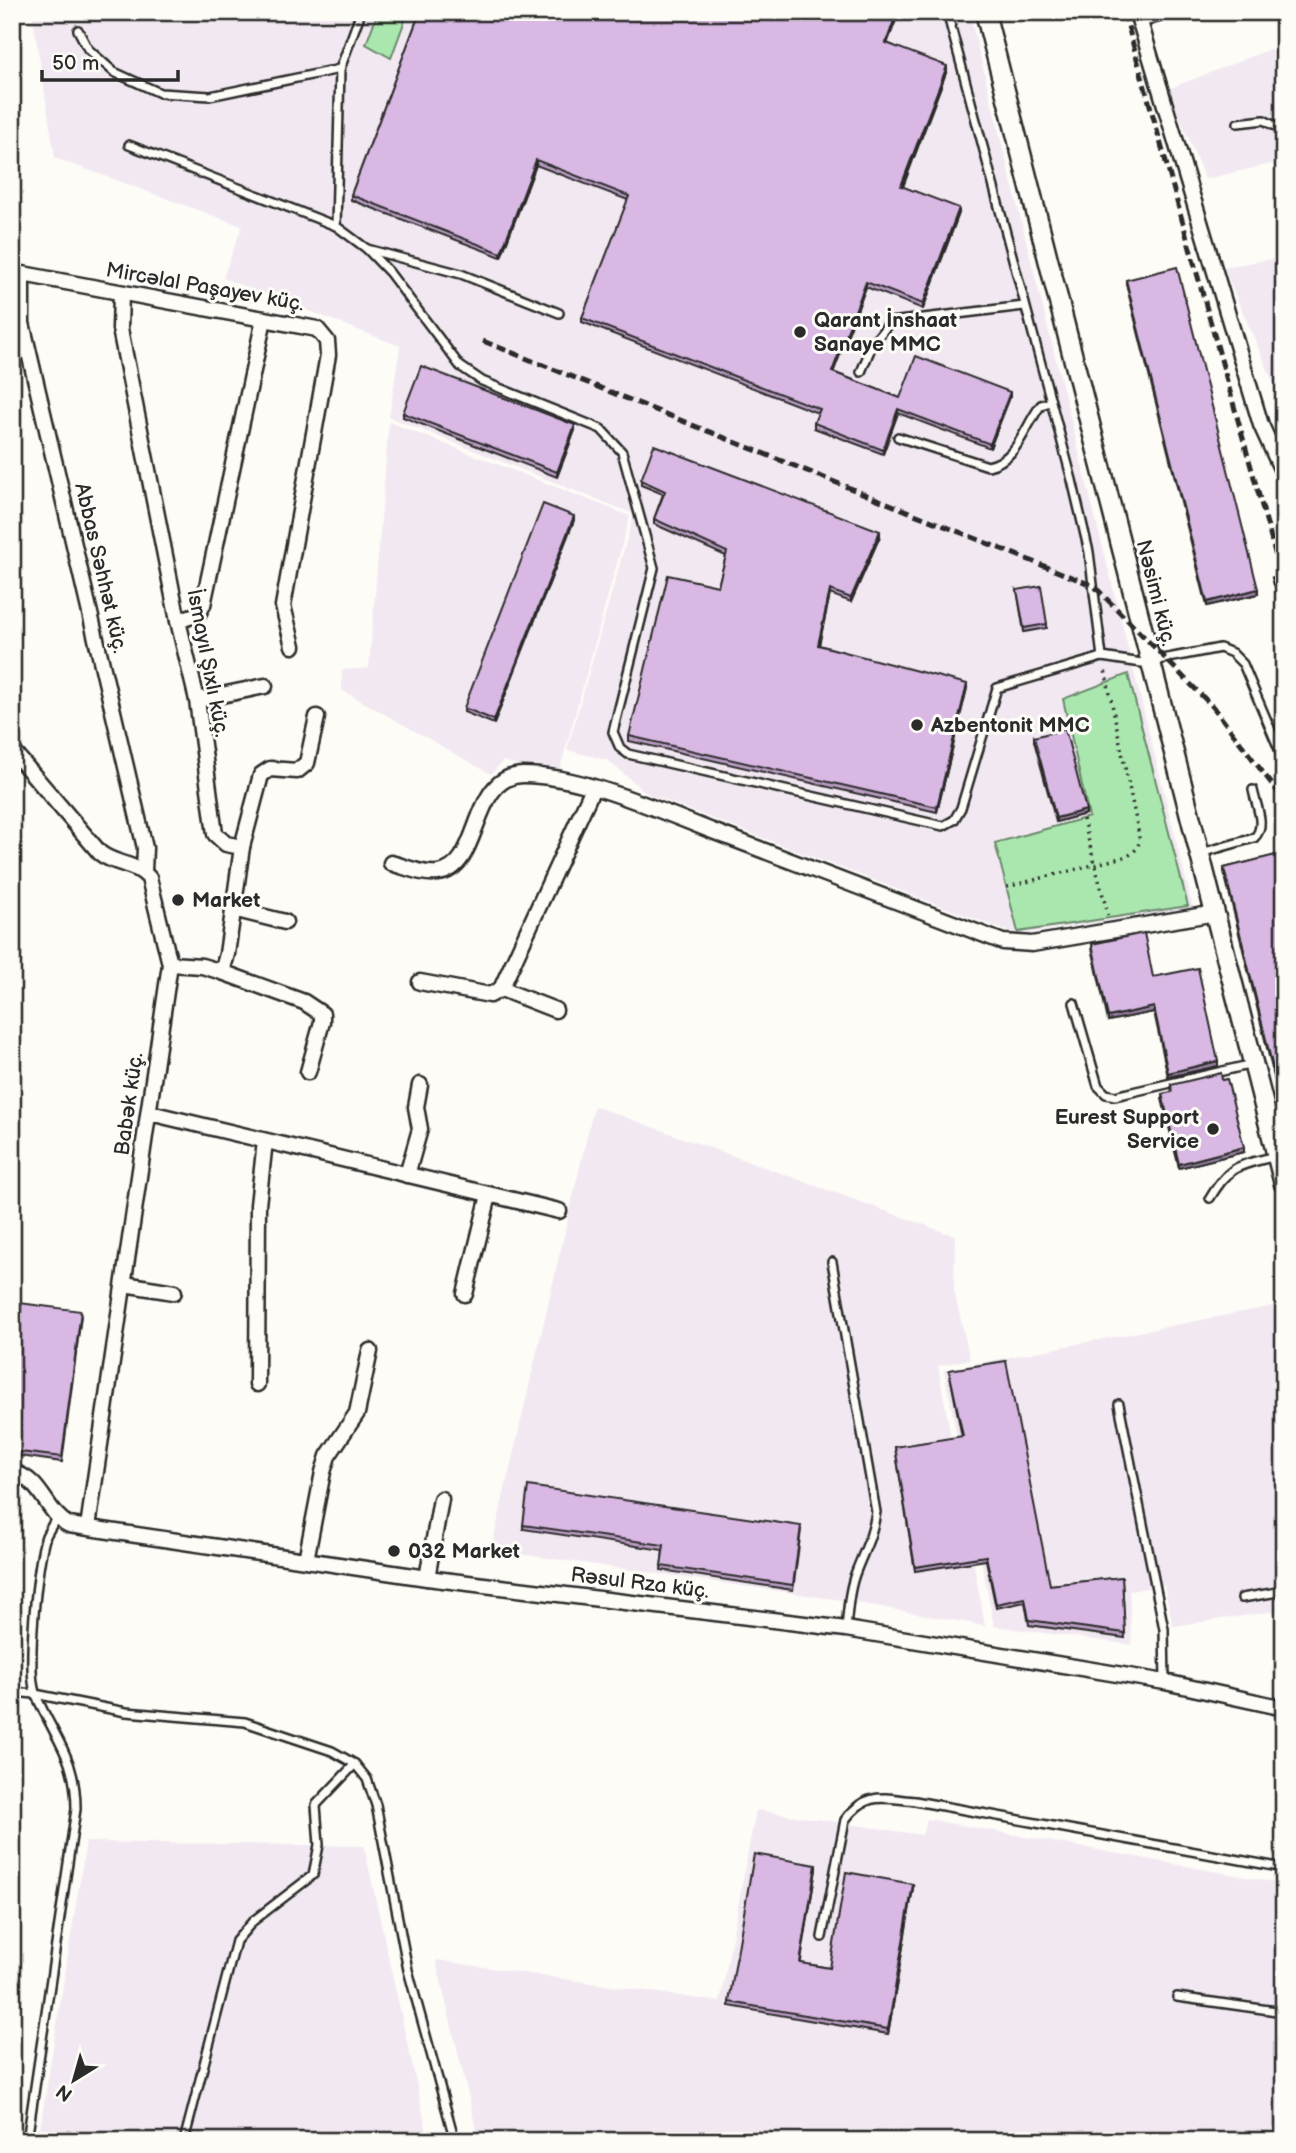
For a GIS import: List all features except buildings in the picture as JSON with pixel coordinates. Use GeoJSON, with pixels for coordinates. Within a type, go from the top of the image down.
{"type":"FeatureCollection","features":[{"type":"Feature","properties":{"kind":"street","name":"Nəsimi küç."},"geometry":{"type":"LineString","coordinates":[[985,12],[1284,1184]]}},
{"type":"Feature","properties":{"kind":"street"},"geometry":{"type":"LineString","coordinates":[[1166,12],[1138,16],[1261,425],[1284,475]]}},
{"type":"Feature","properties":{"kind":"street","name":"Mircəlal Paşayev küç."},"geometry":{"type":"LineString","coordinates":[[17,273],[317,329],[327,341],[328,355],[285,589],[285,621],[293,646]]}},
{"type":"Feature","properties":{"kind":"street","name":"Abbas Səhhət küç."},"geometry":{"type":"LineString","coordinates":[[17,273],[22,323],[145,848],[144,872]]}},
{"type":"Feature","properties":{"kind":"street","name":"İsmayıl Şıxlı küç."},"geometry":{"type":"LineString","coordinates":[[121,293],[120,329],[178,621],[197,700],[215,834],[226,844],[242,847]]}},
{"type":"Feature","properties":{"kind":"street"},"geometry":{"type":"LineString","coordinates":[[178,621],[198,614],[203,605],[264,318]]}},
{"type":"Feature","properties":{"kind":"street"},"geometry":{"type":"LineString","coordinates":[[197,700],[265,687]]}},
{"type":"Feature","properties":{"kind":"street"},"geometry":{"type":"LineString","coordinates":[[222,972],[242,847],[261,775],[270,769],[297,771],[307,763],[317,717]]}},
{"type":"Feature","properties":{"kind":"street"},"geometry":{"type":"LineString","coordinates":[[12,750],[100,853],[114,862],[144,872]]}},
{"type":"Feature","properties":{"kind":"street"},"geometry":{"type":"LineString","coordinates":[[391,863],[429,874],[442,873],[454,866],[462,855],[490,793],[509,778],[519,775],[536,776],[593,788],[1003,942],[1032,944],[1216,913]]}},
{"type":"Feature","properties":{"kind":"street"},"geometry":{"type":"LineString","coordinates":[[420,982],[490,995],[501,989],[593,788]]}},
{"type":"Feature","properties":{"kind":"street","name":"Babək küç."},"geometry":{"type":"LineString","coordinates":[[88,1528],[170,964],[153,886],[144,872]]}},
{"type":"Feature","properties":{"kind":"street"},"geometry":{"type":"LineString","coordinates":[[233,909],[285,922]]}},
{"type":"Feature","properties":{"kind":"street"},"geometry":{"type":"LineString","coordinates":[[170,964],[202,966],[222,972],[304,1002],[322,1014],[309,1072]]}},
{"type":"Feature","properties":{"kind":"street"},"geometry":{"type":"LineString","coordinates":[[501,989],[555,1010]]}},
{"type":"Feature","properties":{"kind":"street"},"geometry":{"type":"LineString","coordinates":[[407,1175],[420,1129],[416,1107],[421,1085]]}},
{"type":"Feature","properties":{"kind":"street"},"geometry":{"type":"LineString","coordinates":[[150,1113],[559,1211]]}},
{"type":"Feature","properties":{"kind":"street"},"geometry":{"type":"LineString","coordinates":[[257,1384],[258,1205],[265,1141]]}},
{"type":"Feature","properties":{"kind":"street"},"geometry":{"type":"LineString","coordinates":[[465,1294],[489,1195]]}},
{"type":"Feature","properties":{"kind":"street"},"geometry":{"type":"LineString","coordinates":[[124,1284],[174,1292]]}},
{"type":"Feature","properties":{"kind":"street"},"geometry":{"type":"LineString","coordinates":[[306,1560],[323,1472],[328,1456],[357,1413],[370,1352]]}},
{"type":"Feature","properties":{"kind":"street"},"geometry":{"type":"LineString","coordinates":[[12,1472],[27,1476],[36,1484],[56,1518]]}},
{"type":"Feature","properties":{"kind":"street"},"geometry":{"type":"LineString","coordinates":[[427,1578],[441,1499]]}},
{"type":"Feature","properties":{"kind":"street","name":"Rəsul Rza küç."},"geometry":{"type":"LineString","coordinates":[[56,1518],[69,1525],[427,1578],[846,1629],[1165,1682],[1284,1708]]}},
{"type":"Feature","properties":{"kind":"lane"},"geometry":{"type":"LineString","coordinates":[[336,226],[340,69],[361,12]]}},
{"type":"Feature","properties":{"kind":"lane"},"geometry":{"type":"LineString","coordinates":[[947,12],[1089,552],[1102,657]]}},
{"type":"Feature","properties":{"kind":"lane"},"geometry":{"type":"LineString","coordinates":[[78,30],[88,49],[114,72],[160,93],[210,96],[340,69]]}},
{"type":"Feature","properties":{"kind":"lane"},"geometry":{"type":"LineString","coordinates":[[1238,123],[1264,120],[1284,131]]}},
{"type":"Feature","properties":{"kind":"lane"},"geometry":{"type":"LineString","coordinates":[[129,145],[336,226],[366,248],[389,272],[460,366],[482,381],[601,429],[622,452],[654,568],[613,732],[620,748],[628,754],[943,826],[954,820],[961,808],[991,698],[997,688],[1102,657],[1149,662],[1220,648],[1232,653],[1243,664],[1284,761]]}},
{"type":"Feature","properties":{"kind":"lane"},"geometry":{"type":"LineString","coordinates":[[366,248],[461,274],[559,313]]}},
{"type":"Feature","properties":{"kind":"lane"},"geometry":{"type":"LineString","coordinates":[[861,372],[873,343],[890,322],[1024,306]]}},
{"type":"Feature","properties":{"kind":"lane"},"geometry":{"type":"LineString","coordinates":[[898,437],[988,466],[995,465],[1010,456],[1031,418],[1041,405],[1050,402]]}},
{"type":"Feature","properties":{"kind":"lane"},"geometry":{"type":"LineString","coordinates":[[1200,853],[1254,838],[1259,834],[1262,827],[1253,790]]}},
{"type":"Feature","properties":{"kind":"lane"},"geometry":{"type":"LineString","coordinates":[[1074,1003],[1098,1086],[1106,1094],[1115,1096],[1254,1064]]}},
{"type":"Feature","properties":{"kind":"lane"},"geometry":{"type":"LineString","coordinates":[[1210,1198],[1224,1175],[1232,1168],[1277,1156]]}},
{"type":"Feature","properties":{"kind":"lane"},"geometry":{"type":"LineString","coordinates":[[832,1262],[876,1512],[873,1533],[856,1570],[848,1601],[846,1629]]}},
{"type":"Feature","properties":{"kind":"lane"},"geometry":{"type":"LineString","coordinates":[[1119,1404],[1164,1629],[1165,1682]]}},
{"type":"Feature","properties":{"kind":"lane"},"geometry":{"type":"LineString","coordinates":[[27,2141],[76,1809],[71,1764],[35,1694],[32,1663],[40,1569],[46,1537],[56,1518]]}},
{"type":"Feature","properties":{"kind":"lane"},"geometry":{"type":"LineString","coordinates":[[1242,1598],[1284,1591]]}},
{"type":"Feature","properties":{"kind":"lane"},"geometry":{"type":"LineString","coordinates":[[12,1692],[126,1712],[246,1722],[332,1751],[355,1764],[367,1779],[376,1805],[408,1970],[456,2141]]}},
{"type":"Feature","properties":{"kind":"lane"},"geometry":{"type":"LineString","coordinates":[[184,2141],[236,1941],[253,1920],[313,1875],[318,1845],[316,1805],[355,1764]]}},
{"type":"Feature","properties":{"kind":"lane"},"geometry":{"type":"LineString","coordinates":[[821,1937],[845,1820],[855,1805],[875,1797],[915,1801],[1284,1868]]}},
{"type":"Feature","properties":{"kind":"lane"},"geometry":{"type":"LineString","coordinates":[[1177,1997],[1284,2012]]}},
{"type":"Feature","properties":{"kind":"path"},"geometry":{"type":"LineString","coordinates":[[1007,887],[1128,856],[1140,843],[1102,657]]}},
{"type":"Feature","properties":{"kind":"path"},"geometry":{"type":"LineString","coordinates":[[1083,819],[1112,931]]}},
{"type":"Feature","properties":{"kind":"shaded area"},"geometry":{"type":"Polygon","coordinates":[[[32,12],[969,12],[1193,908],[1017,935],[648,794],[607,760],[567,750],[634,514],[389,417],[400,346],[223,278],[242,226],[55,158],[32,12]]]}},
{"type":"Feature","properties":{"kind":"shaded area"},"geometry":{"type":"Polygon","coordinates":[[[1283,44],[1284,161],[1205,179],[1168,89],[1283,44]]]}},
{"type":"Feature","properties":{"kind":"shaded area"},"geometry":{"type":"Polygon","coordinates":[[[1284,257],[1284,407],[1223,267],[1284,257]]]}},
{"type":"Feature","properties":{"kind":"shaded area"},"geometry":{"type":"Polygon","coordinates":[[[389,422],[630,516],[558,776],[503,761],[491,774],[342,690],[342,670],[369,668],[389,422]]]}},
{"type":"Feature","properties":{"kind":"shaded area"},"geometry":{"type":"Polygon","coordinates":[[[594,1106],[955,1236],[954,1291],[970,1359],[938,1366],[985,1626],[848,1601],[491,1550],[594,1106]]]}},
{"type":"Feature","properties":{"kind":"shaded area"},"geometry":{"type":"Polygon","coordinates":[[[1273,1306],[1284,1350],[1284,1610],[1173,1626],[1164,1585],[1129,1591],[1132,1645],[994,1626],[944,1370],[1273,1306]]]}},
{"type":"Feature","properties":{"kind":"shaded area"},"geometry":{"type":"Polygon","coordinates":[[[756,1810],[922,1835],[927,1819],[1284,1884],[1284,2141],[479,2141],[436,1960],[720,2002],[756,1810]]]}},
{"type":"Feature","properties":{"kind":"shaded area"},"geometry":{"type":"Polygon","coordinates":[[[86,1842],[364,1846],[429,2141],[38,2141],[86,1842]]]}},
{"type":"Feature","properties":{"kind":"green space"},"geometry":{"type":"Polygon","coordinates":[[[378,12],[408,12],[391,58],[366,44],[378,12]]]}},
{"type":"Feature","properties":{"kind":"green space"},"geometry":{"type":"Polygon","coordinates":[[[1128,674],[1188,906],[1018,932],[995,843],[1089,817],[1063,699],[1128,674]]]}},
{"type":"Feature","properties":{"kind":"railway"},"geometry":{"type":"LineString","coordinates":[[1124,12],[1284,585]]}},
{"type":"Feature","properties":{"kind":"railway"},"geometry":{"type":"LineString","coordinates":[[483,341],[1094,586],[1213,707],[1284,800]]}},
{"type":"Feature","properties":{"kind":"railway"},"geometry":{"type":"LineString","coordinates":[[1273,576],[1284,616]]}},
{"type":"Feature","properties":{"kind":"place","name":"Qarant İnshaat Sanaye MMC"},"geometry":{"type":"Point","coordinates":[800,332]}},
{"type":"Feature","properties":{"kind":"place","name":"Azbentonit MMC"},"geometry":{"type":"Point","coordinates":[917,725]}},
{"type":"Feature","properties":{"kind":"place","name":"Market"},"geometry":{"type":"Point","coordinates":[178,900]}},
{"type":"Feature","properties":{"kind":"place","name":"Eurest Support Service"},"geometry":{"type":"Point","coordinates":[1213,1129]}},
{"type":"Feature","properties":{"kind":"place","name":"032 Market"},"geometry":{"type":"Point","coordinates":[394,1551]}}]}
